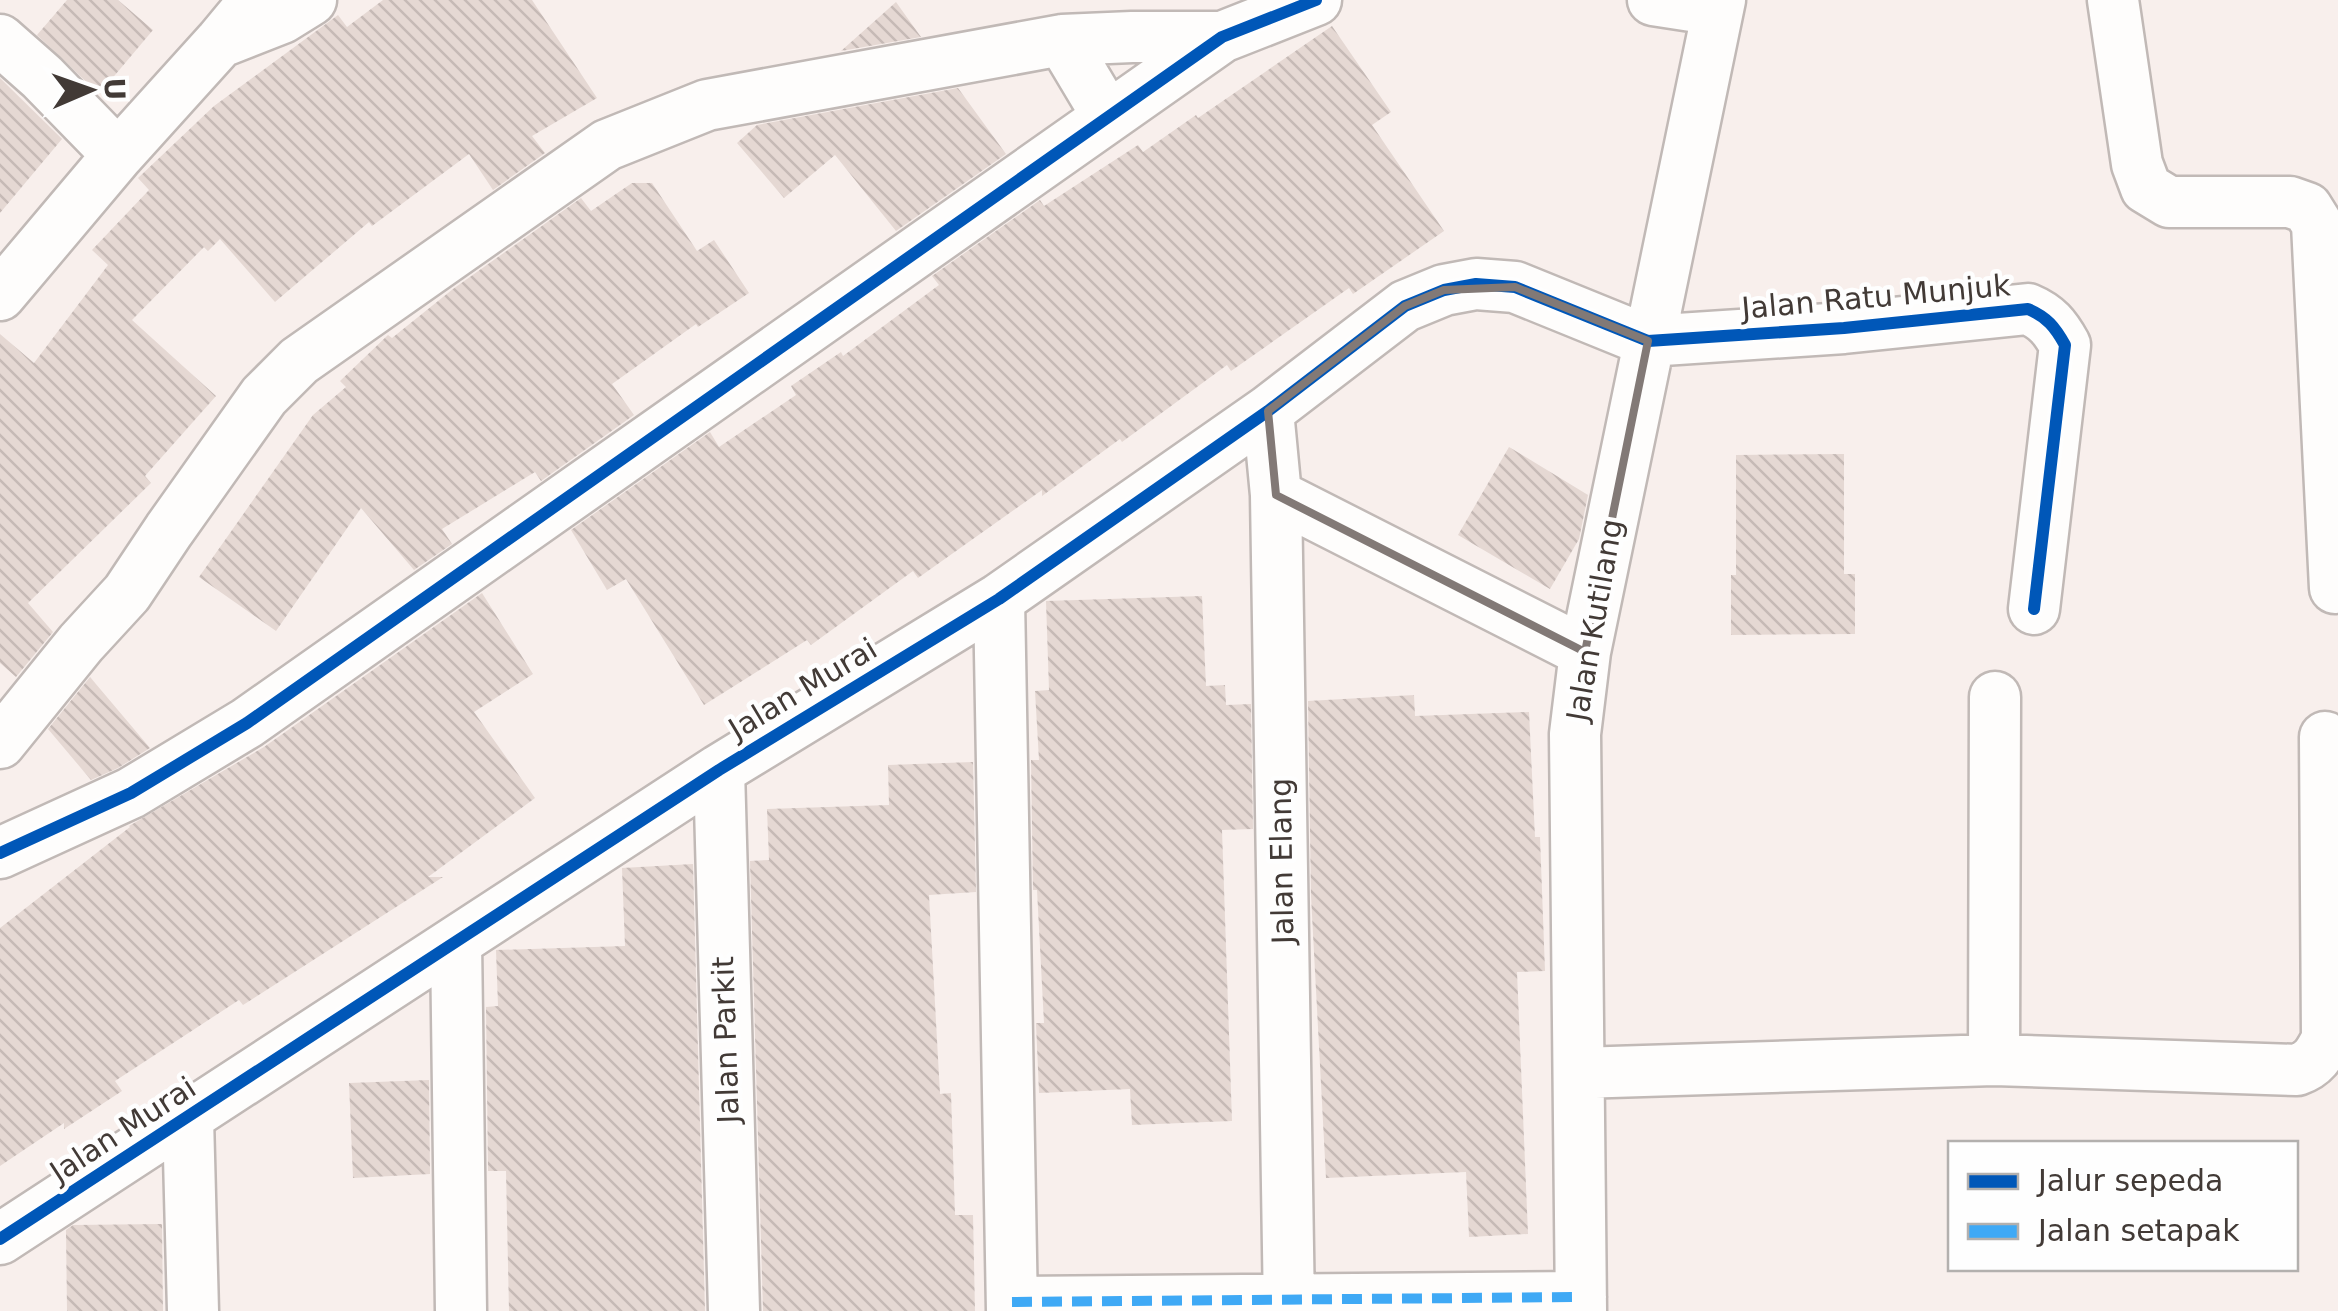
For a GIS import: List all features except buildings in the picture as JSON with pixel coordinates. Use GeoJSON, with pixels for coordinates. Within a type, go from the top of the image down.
{"type":"FeatureCollection","features":[{"type":"Feature","properties":{"kind":"street"},"geometry":{"type":"LineString","coordinates":[[0,295],[255,0]]}},
{"type":"Feature","properties":{"kind":"street"},"geometry":{"type":"LineString","coordinates":[[222,41],[282,18],[311,0]]}},
{"type":"Feature","properties":{"kind":"street"},"geometry":{"type":"LineString","coordinates":[[0,853],[132,794],[247,722],[1222,37],[1316,0]]}},
{"type":"Feature","properties":{"kind":"street"},"geometry":{"type":"LineString","coordinates":[[1652,0],[1719,5]]}},
{"type":"Feature","properties":{"kind":"street"},"geometry":{"type":"LineString","coordinates":[[2113,0],[2137,164],[2146,188],[2169,202],[2290,202],[2308,208],[2317,224],[2335,588]]}},
{"type":"Feature","properties":{"kind":"street","name":"Jalan Kutilang"},"geometry":{"type":"LineString","coordinates":[[1581,1304],[1576,734],[1585,652],[1719,5]]}},
{"type":"Feature","properties":{"kind":"street"},"geometry":{"type":"LineString","coordinates":[[0,743],[81,643],[128,593],[264,396],[299,361],[607,146],[707,106],[1062,40],[1222,37]]}},
{"type":"Feature","properties":{"kind":"street"},"geometry":{"type":"LineString","coordinates":[[0,40],[42,77],[118,156]]}},
{"type":"Feature","properties":{"kind":"street"},"geometry":{"type":"LineString","coordinates":[[1062,40],[1108,117]]}},
{"type":"Feature","properties":{"kind":"street","name":"Jalan Murai"},"geometry":{"type":"LineString","coordinates":[[0,1239],[719,770],[1000,599],[1268,411],[1405,306],[1444,290],[1476,284],[1515,287],[1648,341]]}},
{"type":"Feature","properties":{"kind":"street","name":"Jalan Ratu Munjuk"},"geometry":{"type":"LineString","coordinates":[[1648,341],[1844,328],[2028,309],[2041,314],[2054,325],[2066,345],[2034,610]]}},
{"type":"Feature","properties":{"kind":"street","name":"Jalan Elang"},"geometry":{"type":"LineString","coordinates":[[1268,411],[1276,495],[1289,1306]]}},
{"type":"Feature","properties":{"kind":"street"},"geometry":{"type":"LineString","coordinates":[[1276,495],[1585,652]]}},
{"type":"Feature","properties":{"kind":"street"},"geometry":{"type":"LineString","coordinates":[[1000,599],[1012,1306],[1581,1304]]}},
{"type":"Feature","properties":{"kind":"street"},"geometry":{"type":"LineString","coordinates":[[1994,1060],[1995,697]]}},
{"type":"Feature","properties":{"kind":"street"},"geometry":{"type":"LineString","coordinates":[[1579,1073],[1994,1060],[2297,1070],[2310,1065],[2328,1039],[2325,737]]}},
{"type":"Feature","properties":{"kind":"street","name":"Jalan Parkit"},"geometry":{"type":"LineString","coordinates":[[719,770],[734,1311]]}},
{"type":"Feature","properties":{"kind":"street"},"geometry":{"type":"LineString","coordinates":[[456,942],[461,1311]]}},
{"type":"Feature","properties":{"kind":"street"},"geometry":{"type":"LineString","coordinates":[[188,1118],[193,1311]]}},
{"type":"Feature","properties":{"kind":"highlighted area"},"geometry":{"type":"Polygon","coordinates":[[[1515,287],[1648,341],[1585,652],[1276,495],[1268,411],[1405,306],[1444,290],[1515,287]]]}},
{"type":"Feature","properties":{"kind":"marked path"},"geometry":{"type":"LineString","coordinates":[[1012,1302],[1581,1297]]}},
{"type":"Feature","properties":{"kind":"cycle path"},"geometry":{"type":"LineString","coordinates":[[0,853],[131,793],[247,723],[1222,37],[1316,0]]}},
{"type":"Feature","properties":{"kind":"cycle path"},"geometry":{"type":"LineString","coordinates":[[0,1239],[719,770],[999,599],[1268,411],[1405,306],[1444,290],[1476,284],[1515,287],[1648,341],[1844,328],[2028,309],[2035,312],[2050,323],[2065,345],[2034,609]]}}]}
